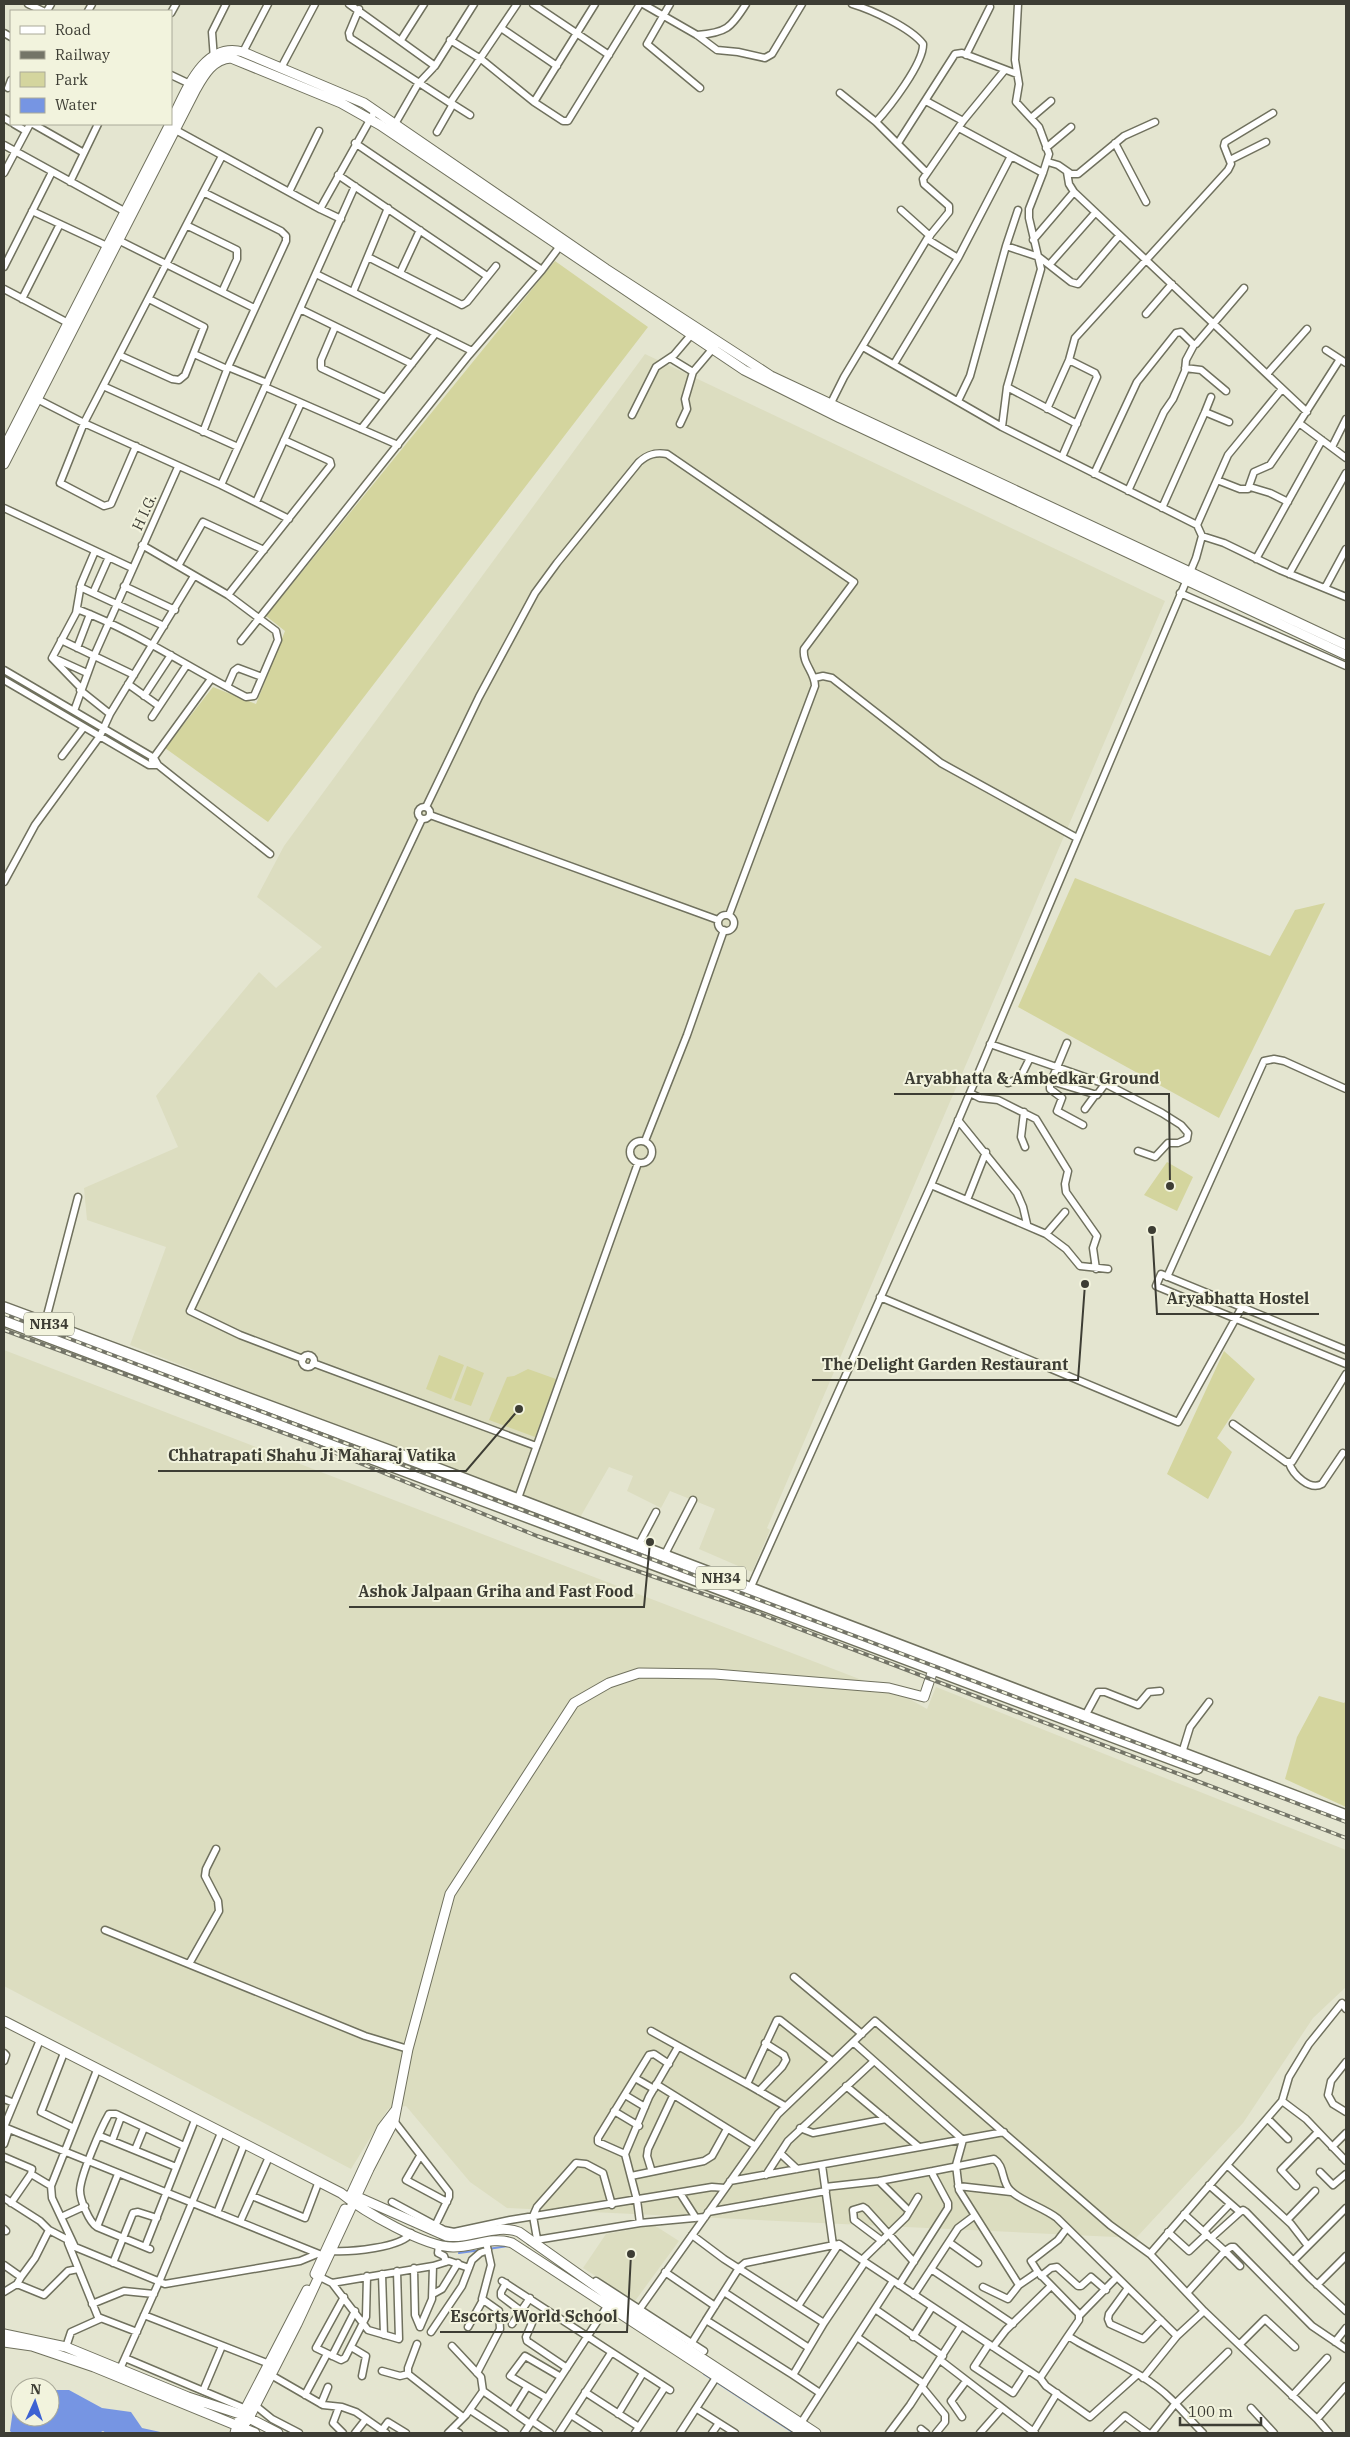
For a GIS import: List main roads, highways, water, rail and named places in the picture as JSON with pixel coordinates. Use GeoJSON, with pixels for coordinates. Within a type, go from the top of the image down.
{"type":"FeatureCollection","features":[{"type":"Feature","properties":{"kind":"highway","name":"NH34"},"geometry":{"type":"LineString","coordinates":[[4,1308],[664,1556],[747,1594],[934,1667],[1309,1806],[1346,1816]]}},
{"type":"Feature","properties":{"kind":"highway","name":"NH34"},"geometry":{"type":"LineString","coordinates":[[4,1320],[513,1512],[1085,1716],[1182,1753],[1309,1806],[1346,1825]]}},
{"type":"Feature","properties":{"kind":"highway"},"geometry":{"type":"LineString","coordinates":[[145,1374],[149,1362]]}},
{"type":"Feature","properties":{"kind":"water"},"geometry":{"type":"Polygon","coordinates":[[[60,2390],[69,2390],[102,2408],[131,2412],[142,2428],[165,2433],[106,2433],[103,2431],[99,2433],[12,2433],[11,2427],[60,2427],[60,2390]]]}},
{"type":"Feature","properties":{"kind":"waterway"},"geometry":{"type":"LineString","coordinates":[[488,2249],[508,2246]]}},
{"type":"Feature","properties":{"kind":"waterway"},"geometry":{"type":"LineString","coordinates":[[459,2253],[481,2250]]}},
{"type":"Feature","properties":{"kind":"waterway"},"geometry":{"type":"LineString","coordinates":[[704,2374],[794,2433]]}},
{"type":"Feature","properties":{"kind":"railway"},"geometry":{"type":"LineString","coordinates":[[4,1314],[1346,1822]]}},
{"type":"Feature","properties":{"kind":"railway"},"geometry":{"type":"LineString","coordinates":[[4,1330],[311,1443],[537,1536],[758,1613],[1346,1838]]}},
{"type":"Feature","properties":{"kind":"place","name":"Aryabhatta & Ambedkar Ground"},"geometry":{"type":"Point","coordinates":[1170,1186]}},
{"type":"Feature","properties":{"kind":"place","name":"Aryabhatta Hostel"},"geometry":{"type":"Point","coordinates":[1152,1230]}},
{"type":"Feature","properties":{"kind":"place","name":"The Delight Garden Restaurant"},"geometry":{"type":"Point","coordinates":[1085,1284]}},
{"type":"Feature","properties":{"kind":"place","name":"Chhatrapati Shahu Ji Maharaj Vatika"},"geometry":{"type":"Point","coordinates":[519,1409]}},
{"type":"Feature","properties":{"kind":"place","name":"Ashok Jalpaan Griha and Fast Food"},"geometry":{"type":"Point","coordinates":[650,1542]}},
{"type":"Feature","properties":{"kind":"place","name":"Escorts World School"},"geometry":{"type":"Point","coordinates":[631,2254]}}]}
